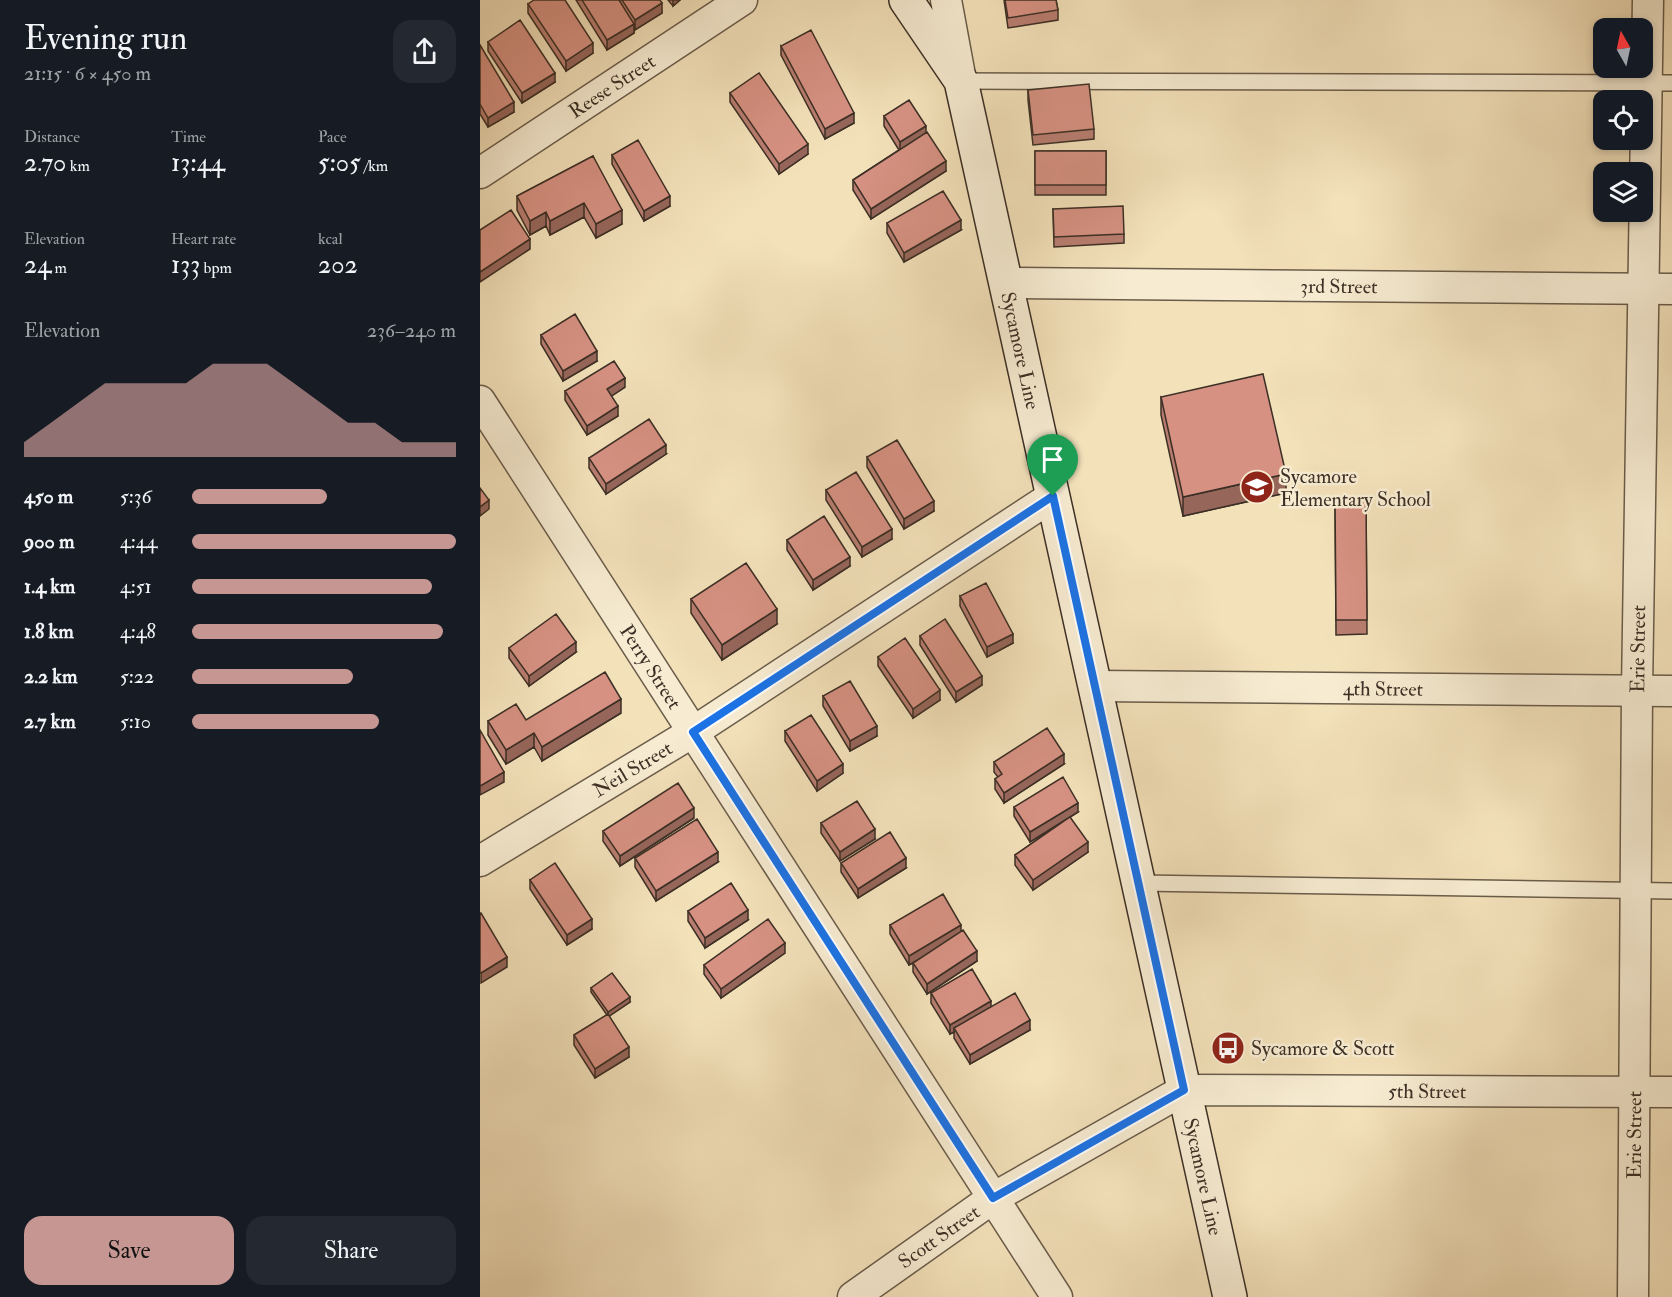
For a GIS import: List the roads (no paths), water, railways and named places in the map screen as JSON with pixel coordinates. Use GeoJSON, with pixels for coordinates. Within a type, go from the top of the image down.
{"type":"FeatureCollection","features":[{"type":"Feature","properties":{"kind":"street","name":"Reese Street"},"geometry":{"type":"LineString","coordinates":[[480,173],[742,0]]}},
{"type":"Feature","properties":{"kind":"street"},"geometry":{"type":"LineString","coordinates":[[906,0],[961,81]]}},
{"type":"Feature","properties":{"kind":"street","name":"Sycamore Line"},"geometry":{"type":"LineString","coordinates":[[946,0],[961,81],[1230,1297]]}},
{"type":"Feature","properties":{"kind":"street","name":"Erie Street"},"geometry":{"type":"LineString","coordinates":[[1633,1297],[1637,690],[1658,288],[1659,82],[1648,0]]}},
{"type":"Feature","properties":{"kind":"street","name":"3rd Street"},"geometry":{"type":"LineString","coordinates":[[1006,283],[1658,288]]}},
{"type":"Feature","properties":{"kind":"street","name":"Perry Street"},"geometry":{"type":"LineString","coordinates":[[480,401],[1058,1297]]}},
{"type":"Feature","properties":{"kind":"street","name":"Neil Street"},"geometry":{"type":"LineString","coordinates":[[480,861],[693,732],[1053,496]]}},
{"type":"Feature","properties":{"kind":"street","name":"4th Street"},"geometry":{"type":"LineString","coordinates":[[1095,686],[1672,691]]}},
{"type":"Feature","properties":{"kind":"street","name":"Scott Street"},"geometry":{"type":"LineString","coordinates":[[853,1297],[993,1198],[1184,1090]]}},
{"type":"Feature","properties":{"kind":"street","name":"5th Street"},"geometry":{"type":"LineString","coordinates":[[1184,1090],[1672,1092]]}},
{"type":"Feature","properties":{"kind":"lane"},"geometry":{"type":"LineString","coordinates":[[961,81],[1659,82]]}},
{"type":"Feature","properties":{"kind":"lane"},"geometry":{"type":"LineString","coordinates":[[1139,883],[1672,891]]}},
{"type":"Feature","properties":{"kind":"place","name":"Sycamore Elementary School"},"geometry":{"type":"Point","coordinates":[1257,487]}},
{"type":"Feature","properties":{"kind":"place","name":"Sycamore & Scott"},"geometry":{"type":"Point","coordinates":[1228,1048]}}]}
